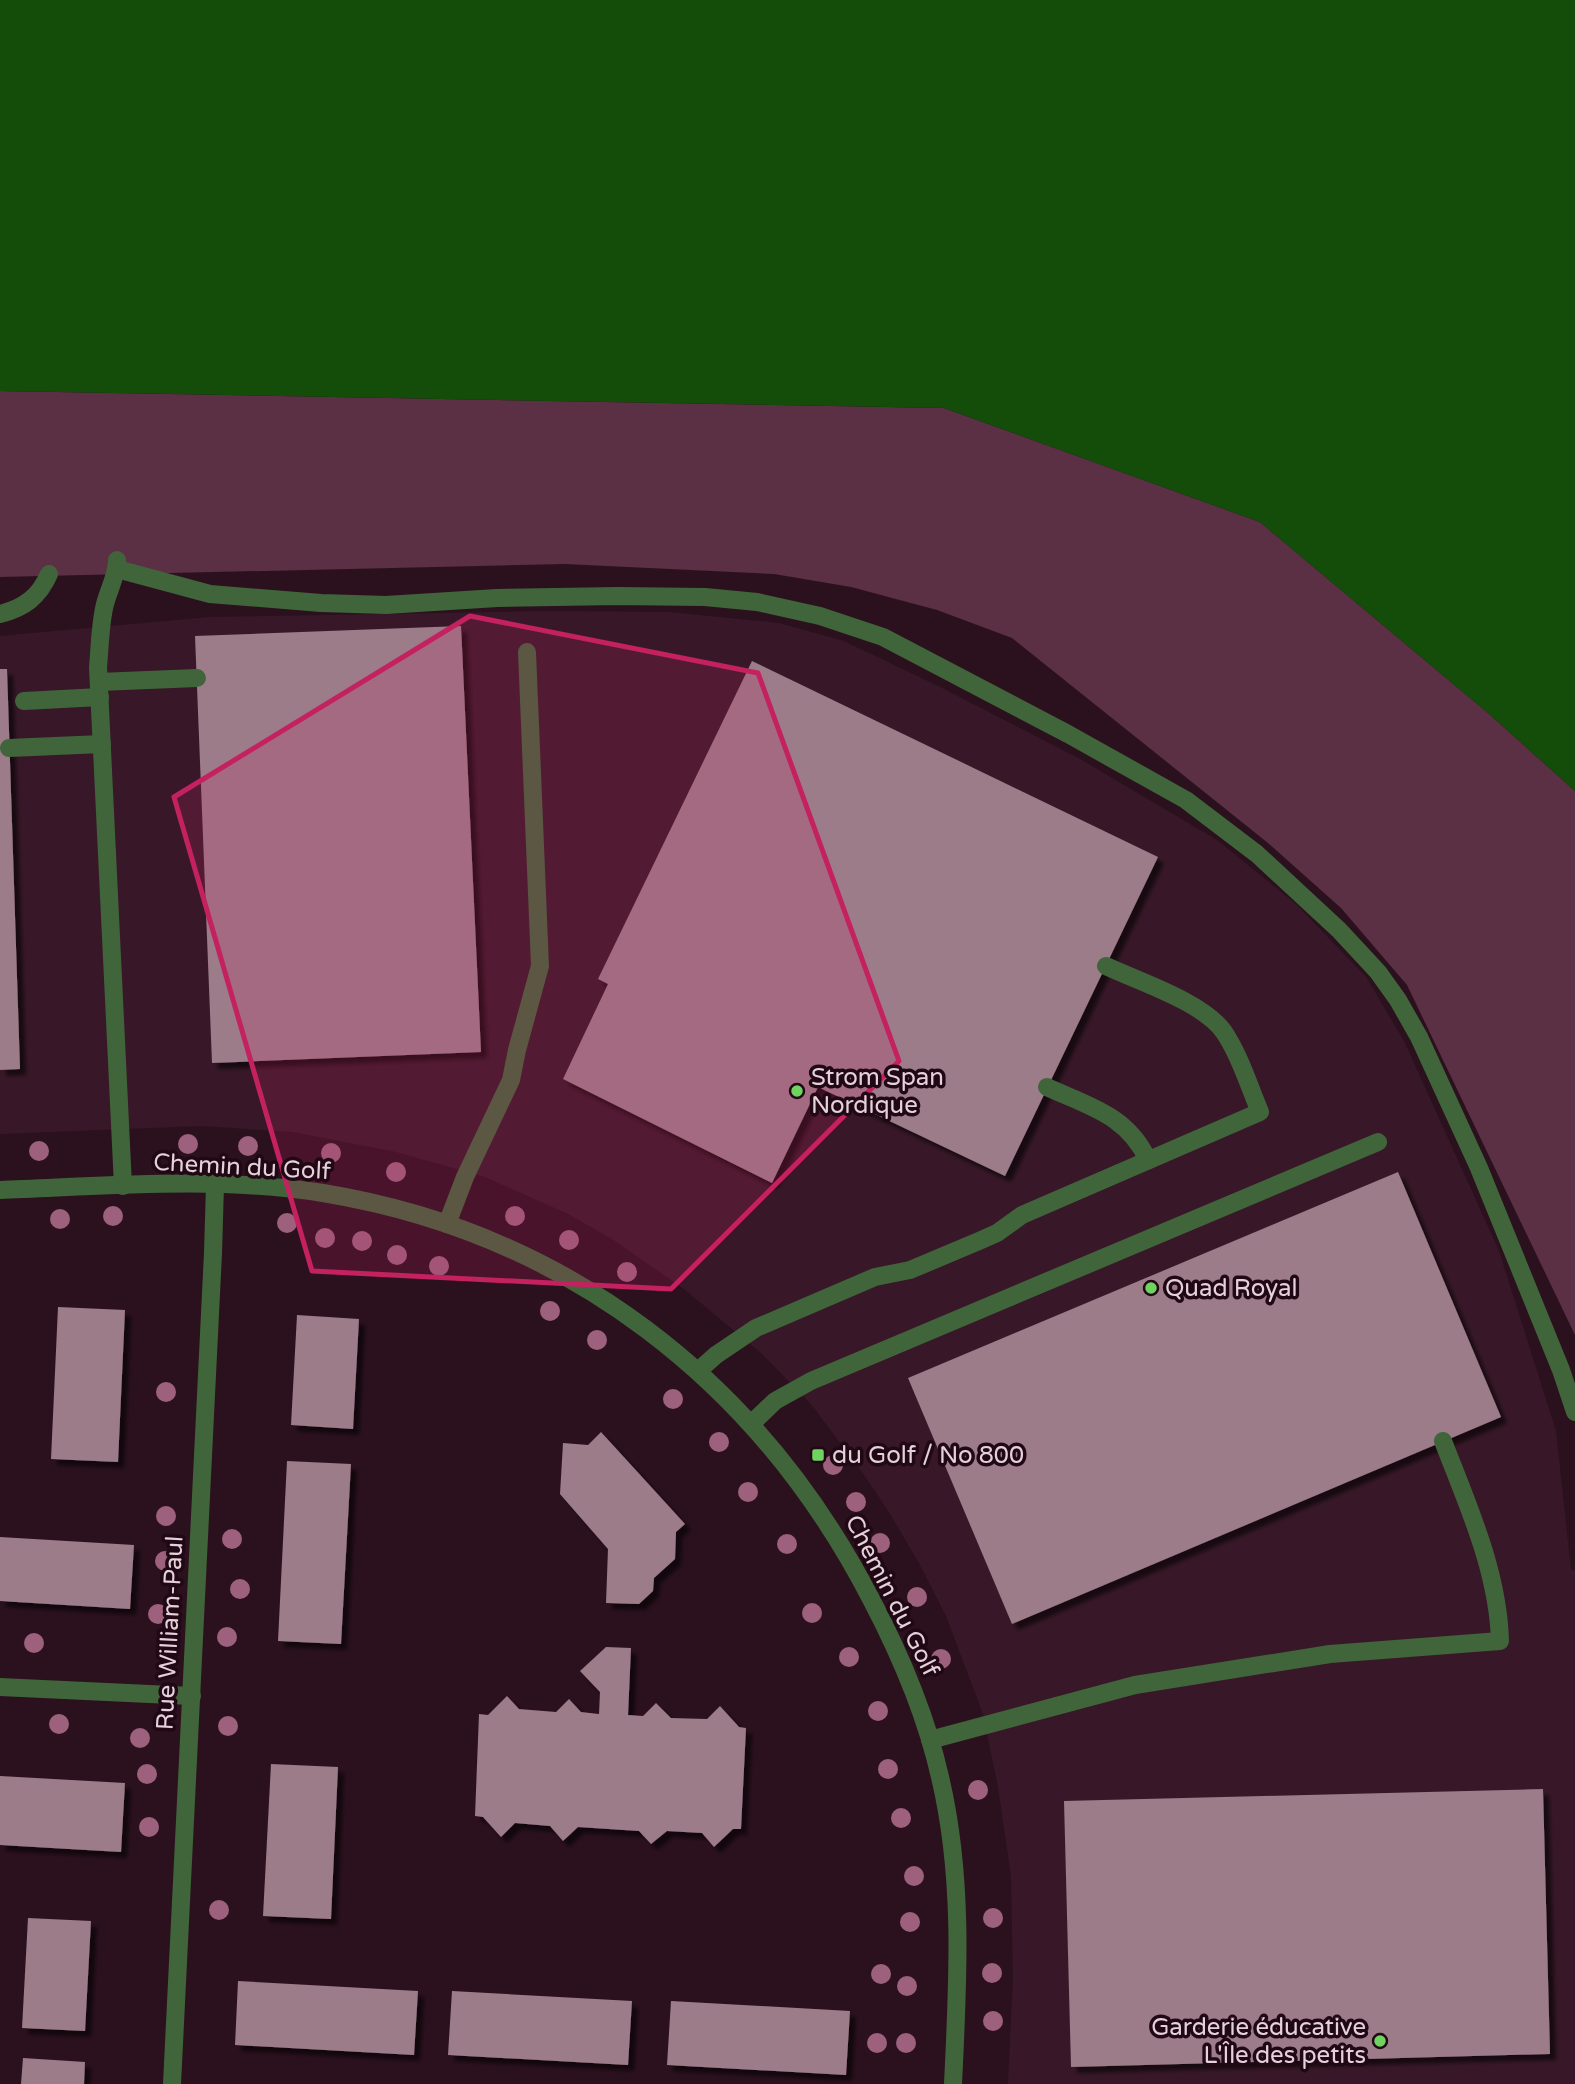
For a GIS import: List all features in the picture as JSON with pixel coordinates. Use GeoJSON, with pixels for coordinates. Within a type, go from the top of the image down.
{"type":"FeatureCollection","features":[{"type":"Feature","properties":{"kind":"street"},"geometry":{"type":"LineString","coordinates":[[123,1186],[99,690],[101,627],[117,564],[209,594],[321,603],[386,605],[497,598],[617,596],[705,597],[757,603],[820,617],[883,637],[1068,734],[1186,800],[1257,854],[1339,930],[1378,972],[1419,1037],[1479,1168],[1561,1370],[1575,1412]]}},
{"type":"Feature","properties":{"kind":"street"},"geometry":{"type":"LineString","coordinates":[[0,614],[17,610],[33,599],[44,586],[49,574]]}},
{"type":"Feature","properties":{"kind":"street"},"geometry":{"type":"LineString","coordinates":[[447,1224],[465,1177],[511,1080],[540,966],[527,652]]}},
{"type":"Feature","properties":{"kind":"street"},"geometry":{"type":"LineString","coordinates":[[24,701],[197,678]]}},
{"type":"Feature","properties":{"kind":"street"},"geometry":{"type":"LineString","coordinates":[[9,748],[102,744]]}},
{"type":"Feature","properties":{"kind":"street"},"geometry":{"type":"LineString","coordinates":[[698,1371],[755,1328],[875,1277],[910,1270],[979,1241],[997,1233],[1022,1215],[1260,1112],[1224,1032],[1210,1017],[1196,1007],[1106,966]]}},
{"type":"Feature","properties":{"kind":"street"},"geometry":{"type":"LineString","coordinates":[[1047,1087],[1118,1121],[1140,1142],[1148,1160]]}},
{"type":"Feature","properties":{"kind":"street"},"geometry":{"type":"LineString","coordinates":[[752,1423],[775,1401],[811,1381],[1378,1142]]}},
{"type":"Feature","properties":{"kind":"street","name":"Chemin du Golf"},"geometry":{"type":"LineString","coordinates":[[0,1190],[215,1185],[320,1193],[407,1212],[447,1224],[498,1245],[560,1276],[632,1319],[698,1371],[752,1423],[798,1479],[853,1563],[903,1663],[930,1740],[948,1817],[954,1864],[958,1967],[953,2084]]}},
{"type":"Feature","properties":{"kind":"street","name":"Rue William-Paul"},"geometry":{"type":"LineString","coordinates":[[172,2084],[215,1185]]}},
{"type":"Feature","properties":{"kind":"street"},"geometry":{"type":"LineString","coordinates":[[930,1740],[1135,1685],[1331,1654],[1500,1641],[1497,1602],[1490,1572],[1444,1441]]}},
{"type":"Feature","properties":{"kind":"street"},"geometry":{"type":"LineString","coordinates":[[0,1687],[192,1696]]}},
{"type":"Feature","properties":{"kind":"highlighted area"},"geometry":{"type":"Polygon","coordinates":[[[470,616],[758,673],[899,1061],[671,1289],[312,1271],[174,797],[470,616]]]}},
{"type":"Feature","properties":{"kind":"shaded area"},"geometry":{"type":"Polygon","coordinates":[[[0,0],[1575,0],[1575,791],[1488,713],[1260,522],[944,408],[0,391],[0,0]]]}},
{"type":"Feature","properties":{"kind":"shaded area"},"geometry":{"type":"Polygon","coordinates":[[[0,391],[944,408],[1260,522],[1488,713],[1575,791],[1575,1335],[1407,985],[1341,908],[1268,843],[1012,638],[937,610],[851,587],[774,574],[565,564],[0,577],[0,391]]]}},
{"type":"Feature","properties":{"kind":"shaded area"},"geometry":{"type":"Polygon","coordinates":[[[545,611],[669,612],[779,623],[844,641],[1080,759],[1217,840],[1296,904],[1366,977],[1404,1041],[1499,1251],[1556,1431],[1571,1570],[1575,1571],[1575,2084],[1008,2084],[1013,1977],[1011,1876],[998,1787],[983,1714],[946,1616],[889,1512],[811,1404],[761,1353],[684,1289],[612,1239],[568,1214],[485,1177],[396,1152],[293,1132],[200,1126],[0,1134],[0,636],[210,617],[545,611]]]}},
{"type":"Feature","properties":{"kind":"building"},"geometry":{"type":"Polygon","coordinates":[[[461,626],[481,1052],[212,1063],[195,636],[461,626]]]}},
{"type":"Feature","properties":{"kind":"building"},"geometry":{"type":"Polygon","coordinates":[[[752,661],[1158,857],[1005,1176],[818,1087],[772,1183],[563,1079],[608,984],[598,979],[752,661]]]}},
{"type":"Feature","properties":{"kind":"building"},"geometry":{"type":"Polygon","coordinates":[[[0,669],[7,669],[20,1069],[0,1070],[0,669]]]}},
{"type":"Feature","properties":{"kind":"building"},"geometry":{"type":"Polygon","coordinates":[[[1398,1172],[1501,1417],[1012,1624],[908,1378],[1398,1172]]]}},
{"type":"Feature","properties":{"kind":"building"},"geometry":{"type":"Polygon","coordinates":[[[58,1307],[125,1310],[118,1462],[51,1459],[58,1307]]]}},
{"type":"Feature","properties":{"kind":"building"},"geometry":{"type":"Polygon","coordinates":[[[297,1315],[359,1319],[353,1429],[291,1425],[297,1315]]]}},
{"type":"Feature","properties":{"kind":"building"},"geometry":{"type":"Polygon","coordinates":[[[601,1432],[685,1524],[676,1532],[675,1559],[654,1578],[653,1591],[639,1604],[606,1603],[608,1549],[560,1494],[563,1443],[588,1445],[601,1432]]]}},
{"type":"Feature","properties":{"kind":"building"},"geometry":{"type":"Polygon","coordinates":[[[287,1461],[351,1464],[341,1644],[278,1641],[287,1461]]]}},
{"type":"Feature","properties":{"kind":"building"},"geometry":{"type":"Polygon","coordinates":[[[0,1537],[134,1545],[130,1609],[0,1601],[0,1537]]]}},
{"type":"Feature","properties":{"kind":"building"},"geometry":{"type":"Polygon","coordinates":[[[606,1647],[631,1648],[628,1715],[643,1716],[656,1703],[671,1718],[707,1719],[720,1706],[739,1727],[746,1728],[741,1829],[733,1829],[714,1847],[702,1833],[667,1831],[651,1844],[639,1831],[578,1827],[563,1841],[550,1826],[515,1823],[501,1837],[483,1817],[475,1816],[479,1714],[488,1715],[507,1696],[519,1709],[556,1712],[569,1699],[581,1712],[599,1714],[600,1692],[580,1671],[606,1647]]]}},
{"type":"Feature","properties":{"kind":"building"},"geometry":{"type":"Polygon","coordinates":[[[271,1764],[338,1767],[331,1919],[263,1916],[271,1764]]]}},
{"type":"Feature","properties":{"kind":"building"},"geometry":{"type":"Polygon","coordinates":[[[0,1776],[125,1783],[121,1852],[0,1845],[0,1776]]]}},
{"type":"Feature","properties":{"kind":"building"},"geometry":{"type":"Polygon","coordinates":[[[1543,1789],[1550,2054],[1071,2067],[1064,1801],[1543,1789]]]}},
{"type":"Feature","properties":{"kind":"building"},"geometry":{"type":"Polygon","coordinates":[[[28,1918],[91,1921],[85,2031],[22,2028],[28,1918]]]}},
{"type":"Feature","properties":{"kind":"building"},"geometry":{"type":"Polygon","coordinates":[[[238,1981],[418,1991],[414,2055],[235,2045],[238,1981]]]}},
{"type":"Feature","properties":{"kind":"building"},"geometry":{"type":"Polygon","coordinates":[[[452,1991],[632,2001],[628,2065],[448,2055],[452,1991]]]}},
{"type":"Feature","properties":{"kind":"building"},"geometry":{"type":"Polygon","coordinates":[[[671,2001],[850,2011],[846,2075],[667,2065],[671,2001]]]}},
{"type":"Feature","properties":{"kind":"building"},"geometry":{"type":"Polygon","coordinates":[[[23,2058],[85,2062],[84,2084],[21,2084],[23,2058]]]}},
{"type":"Feature","properties":{"kind":"place","name":"Strom Span Nordique"},"geometry":{"type":"Point","coordinates":[797,1091]}},
{"type":"Feature","properties":{"kind":"place","name":"Quad Royal"},"geometry":{"type":"Point","coordinates":[1151,1288]}},
{"type":"Feature","properties":{"kind":"place","name":"du Golf / No 800"},"geometry":{"type":"Point","coordinates":[818,1455]}},
{"type":"Feature","properties":{"kind":"place","name":"Garderie éducative L'Île des petits"},"geometry":{"type":"Point","coordinates":[1380,2041]}}]}
